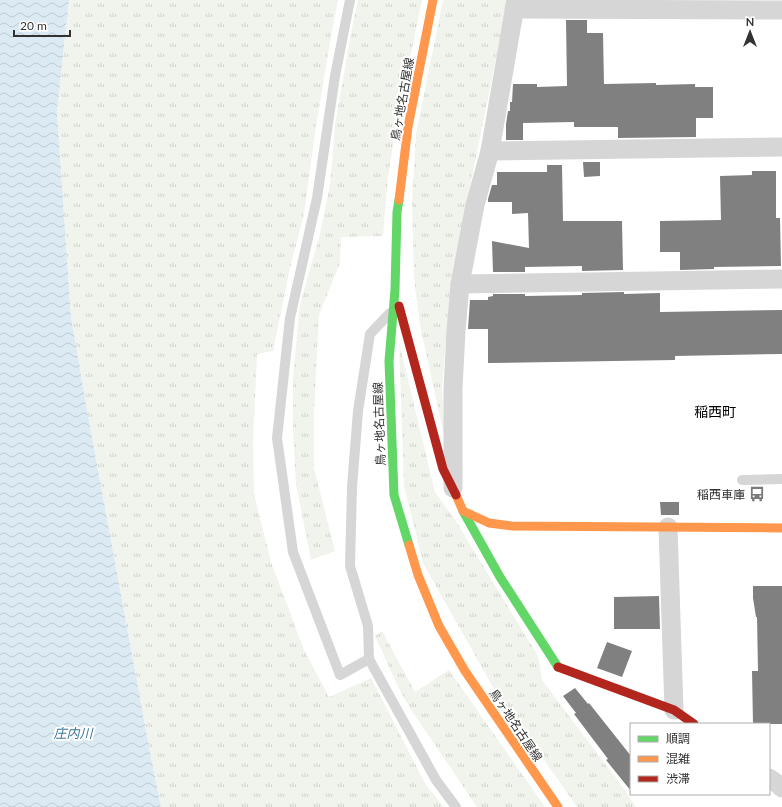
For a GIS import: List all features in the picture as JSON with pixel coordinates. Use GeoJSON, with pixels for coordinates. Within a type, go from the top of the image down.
{"type":"FeatureCollection","features":[{"type":"Feature","properties":{"kind":"street","name":"鳥ヶ地名古屋線"},"geometry":{"type":"LineString","coordinates":[[433,0],[408,127],[397,212],[394,309],[389,361],[394,495],[418,575],[439,626],[465,671],[558,807]]}},
{"type":"Feature","properties":{"kind":"street"},"geometry":{"type":"LineString","coordinates":[[453,488],[454,389],[456,331],[460,284],[475,205],[490,150],[515,5],[782,10]]}},
{"type":"Feature","properties":{"kind":"street"},"geometry":{"type":"LineString","coordinates":[[490,150],[782,147]]}},
{"type":"Feature","properties":{"kind":"street"},"geometry":{"type":"LineString","coordinates":[[460,284],[782,279]]}},
{"type":"Feature","properties":{"kind":"street"},"geometry":{"type":"LineString","coordinates":[[395,290],[443,469],[500,577],[558,667],[674,710],[693,723]]}},
{"type":"Feature","properties":{"kind":"street"},"geometry":{"type":"LineString","coordinates":[[464,511],[489,523],[512,526],[782,528]]}},
{"type":"Feature","properties":{"kind":"street"},"geometry":{"type":"LineString","coordinates":[[668,527],[674,710]]}},
{"type":"Feature","properties":{"kind":"street"},"geometry":{"type":"LineString","coordinates":[[770,779],[782,788]]}},
{"type":"Feature","properties":{"kind":"lane"},"geometry":{"type":"LineString","coordinates":[[350,0],[335,76],[317,198],[290,318],[277,438],[293,552],[340,675],[369,659]]}},
{"type":"Feature","properties":{"kind":"lane"},"geometry":{"type":"LineString","coordinates":[[394,309],[370,334],[358,411],[352,487],[350,566],[368,626],[369,659],[436,780],[456,807]]}},
{"type":"Feature","properties":{"kind":"lane"},"geometry":{"type":"LineString","coordinates":[[742,480],[782,479]]}},
{"type":"Feature","properties":{"kind":"green space"},"geometry":{"type":"Polygon","coordinates":[[[69,0],[338,0],[316,126],[304,214],[290,268],[273,351],[257,354],[253,441],[254,494],[271,562],[304,650],[329,697],[371,678],[426,785],[444,807],[161,807],[71,317],[57,112],[69,0]]]}},
{"type":"Feature","properties":{"kind":"green space"},"geometry":{"type":"Polygon","coordinates":[[[358,0],[422,0],[396,127],[388,177],[383,236],[341,237],[340,263],[319,315],[314,414],[314,468],[335,551],[311,560],[296,484],[293,431],[293,377],[300,304],[319,238],[330,185],[335,125],[358,0]]]}},
{"type":"Feature","properties":{"kind":"green space"},"geometry":{"type":"Polygon","coordinates":[[[443,0],[508,0],[451,279],[442,388],[445,440],[420,325],[414,279],[412,199],[416,134],[443,0]]]}},
{"type":"Feature","properties":{"kind":"green space"},"geometry":{"type":"Polygon","coordinates":[[[399,342],[435,492],[457,523],[538,656],[542,680],[636,807],[577,807],[493,687],[423,563],[404,486],[399,342]]]}},
{"type":"Feature","properties":{"kind":"green space"},"geometry":{"type":"Polygon","coordinates":[[[382,631],[415,692],[449,670],[545,807],[477,807],[401,693],[375,636],[382,631]]]}},
{"type":"Feature","properties":{"kind":"water","name":"庄内川"},"geometry":{"type":"Polygon","coordinates":[[[0,0],[69,0],[57,112],[71,317],[161,807],[0,807],[0,0]]]}},
{"type":"Feature","properties":{"kind":"building"},"geometry":{"type":"Polygon","coordinates":[[[566,20],[587,20],[587,33],[603,33],[604,84],[695,84],[695,87],[713,87],[713,118],[696,118],[696,137],[618,138],[618,127],[574,127],[574,122],[523,123],[523,140],[506,140],[506,124],[508,111],[510,111],[510,102],[512,102],[513,84],[537,84],[537,87],[567,86],[566,20]]]}},
{"type":"Feature","properties":{"kind":"building"},"geometry":{"type":"Polygon","coordinates":[[[583,162],[600,162],[600,176],[584,177],[583,162]]]}},
{"type":"Feature","properties":{"kind":"building"},"geometry":{"type":"Polygon","coordinates":[[[547,165],[562,165],[563,221],[622,221],[623,270],[582,271],[582,266],[525,267],[525,272],[493,272],[492,241],[529,248],[528,213],[512,214],[512,202],[488,202],[492,185],[497,185],[497,172],[547,172],[547,165]]]}},
{"type":"Feature","properties":{"kind":"building"},"geometry":{"type":"Polygon","coordinates":[[[752,171],[776,171],[776,218],[780,218],[781,266],[714,267],[714,269],[680,270],[680,252],[660,252],[660,221],[721,220],[720,176],[752,175],[752,171]]]}},
{"type":"Feature","properties":{"kind":"building"},"geometry":{"type":"Polygon","coordinates":[[[624,292],[624,294],[660,293],[660,312],[782,310],[782,354],[675,356],[675,360],[488,363],[488,329],[468,329],[470,300],[488,300],[488,297],[493,296],[493,294],[525,294],[525,296],[582,295],[582,293],[624,292]]]}},
{"type":"Feature","properties":{"kind":"building"},"geometry":{"type":"Polygon","coordinates":[[[660,502],[679,502],[679,515],[661,515],[660,502]]]}},
{"type":"Feature","properties":{"kind":"building"},"geometry":{"type":"Polygon","coordinates":[[[753,586],[782,586],[782,724],[753,723],[752,671],[758,671],[757,617],[753,598],[753,586]]]}},
{"type":"Feature","properties":{"kind":"building"},"geometry":{"type":"Polygon","coordinates":[[[659,596],[660,629],[614,629],[614,597],[659,596]]]}},
{"type":"Feature","properties":{"kind":"building"},"geometry":{"type":"Polygon","coordinates":[[[607,642],[632,651],[622,677],[597,668],[607,642]]]}},
{"type":"Feature","properties":{"kind":"building"},"geometry":{"type":"Polygon","coordinates":[[[575,688],[588,704],[589,703],[630,755],[630,790],[606,760],[608,759],[574,714],[576,713],[563,696],[575,688]]]}},
{"type":"Feature","properties":{"kind":"traffic: fast"},"geometry":{"type":"LineString","coordinates":[[399,200],[397,212],[395,290],[389,361],[394,495],[409,545]]}},
{"type":"Feature","properties":{"kind":"traffic: fast"},"geometry":{"type":"LineString","coordinates":[[463,511],[500,577],[558,667]]}},
{"type":"Feature","properties":{"kind":"traffic: slow"},"geometry":{"type":"LineString","coordinates":[[399,200],[408,127],[433,0]]}},
{"type":"Feature","properties":{"kind":"traffic: slow"},"geometry":{"type":"LineString","coordinates":[[456,495],[463,511],[489,523],[512,526],[782,528]]}},
{"type":"Feature","properties":{"kind":"traffic: slow"},"geometry":{"type":"LineString","coordinates":[[409,545],[418,575],[439,626],[465,671],[558,807]]}},
{"type":"Feature","properties":{"kind":"traffic: jam"},"geometry":{"type":"LineString","coordinates":[[399,306],[443,469],[456,495]]}},
{"type":"Feature","properties":{"kind":"traffic: jam"},"geometry":{"type":"LineString","coordinates":[[558,667],[674,710],[693,723]]}},
{"type":"Feature","properties":{"kind":"place","name":"稲西車庫"},"geometry":{"type":"Point","coordinates":[757,494]}},
{"type":"Feature","properties":{"kind":"district","name":"稲西町"},"geometry":{"type":"Point","coordinates":[715,411]}}]}
